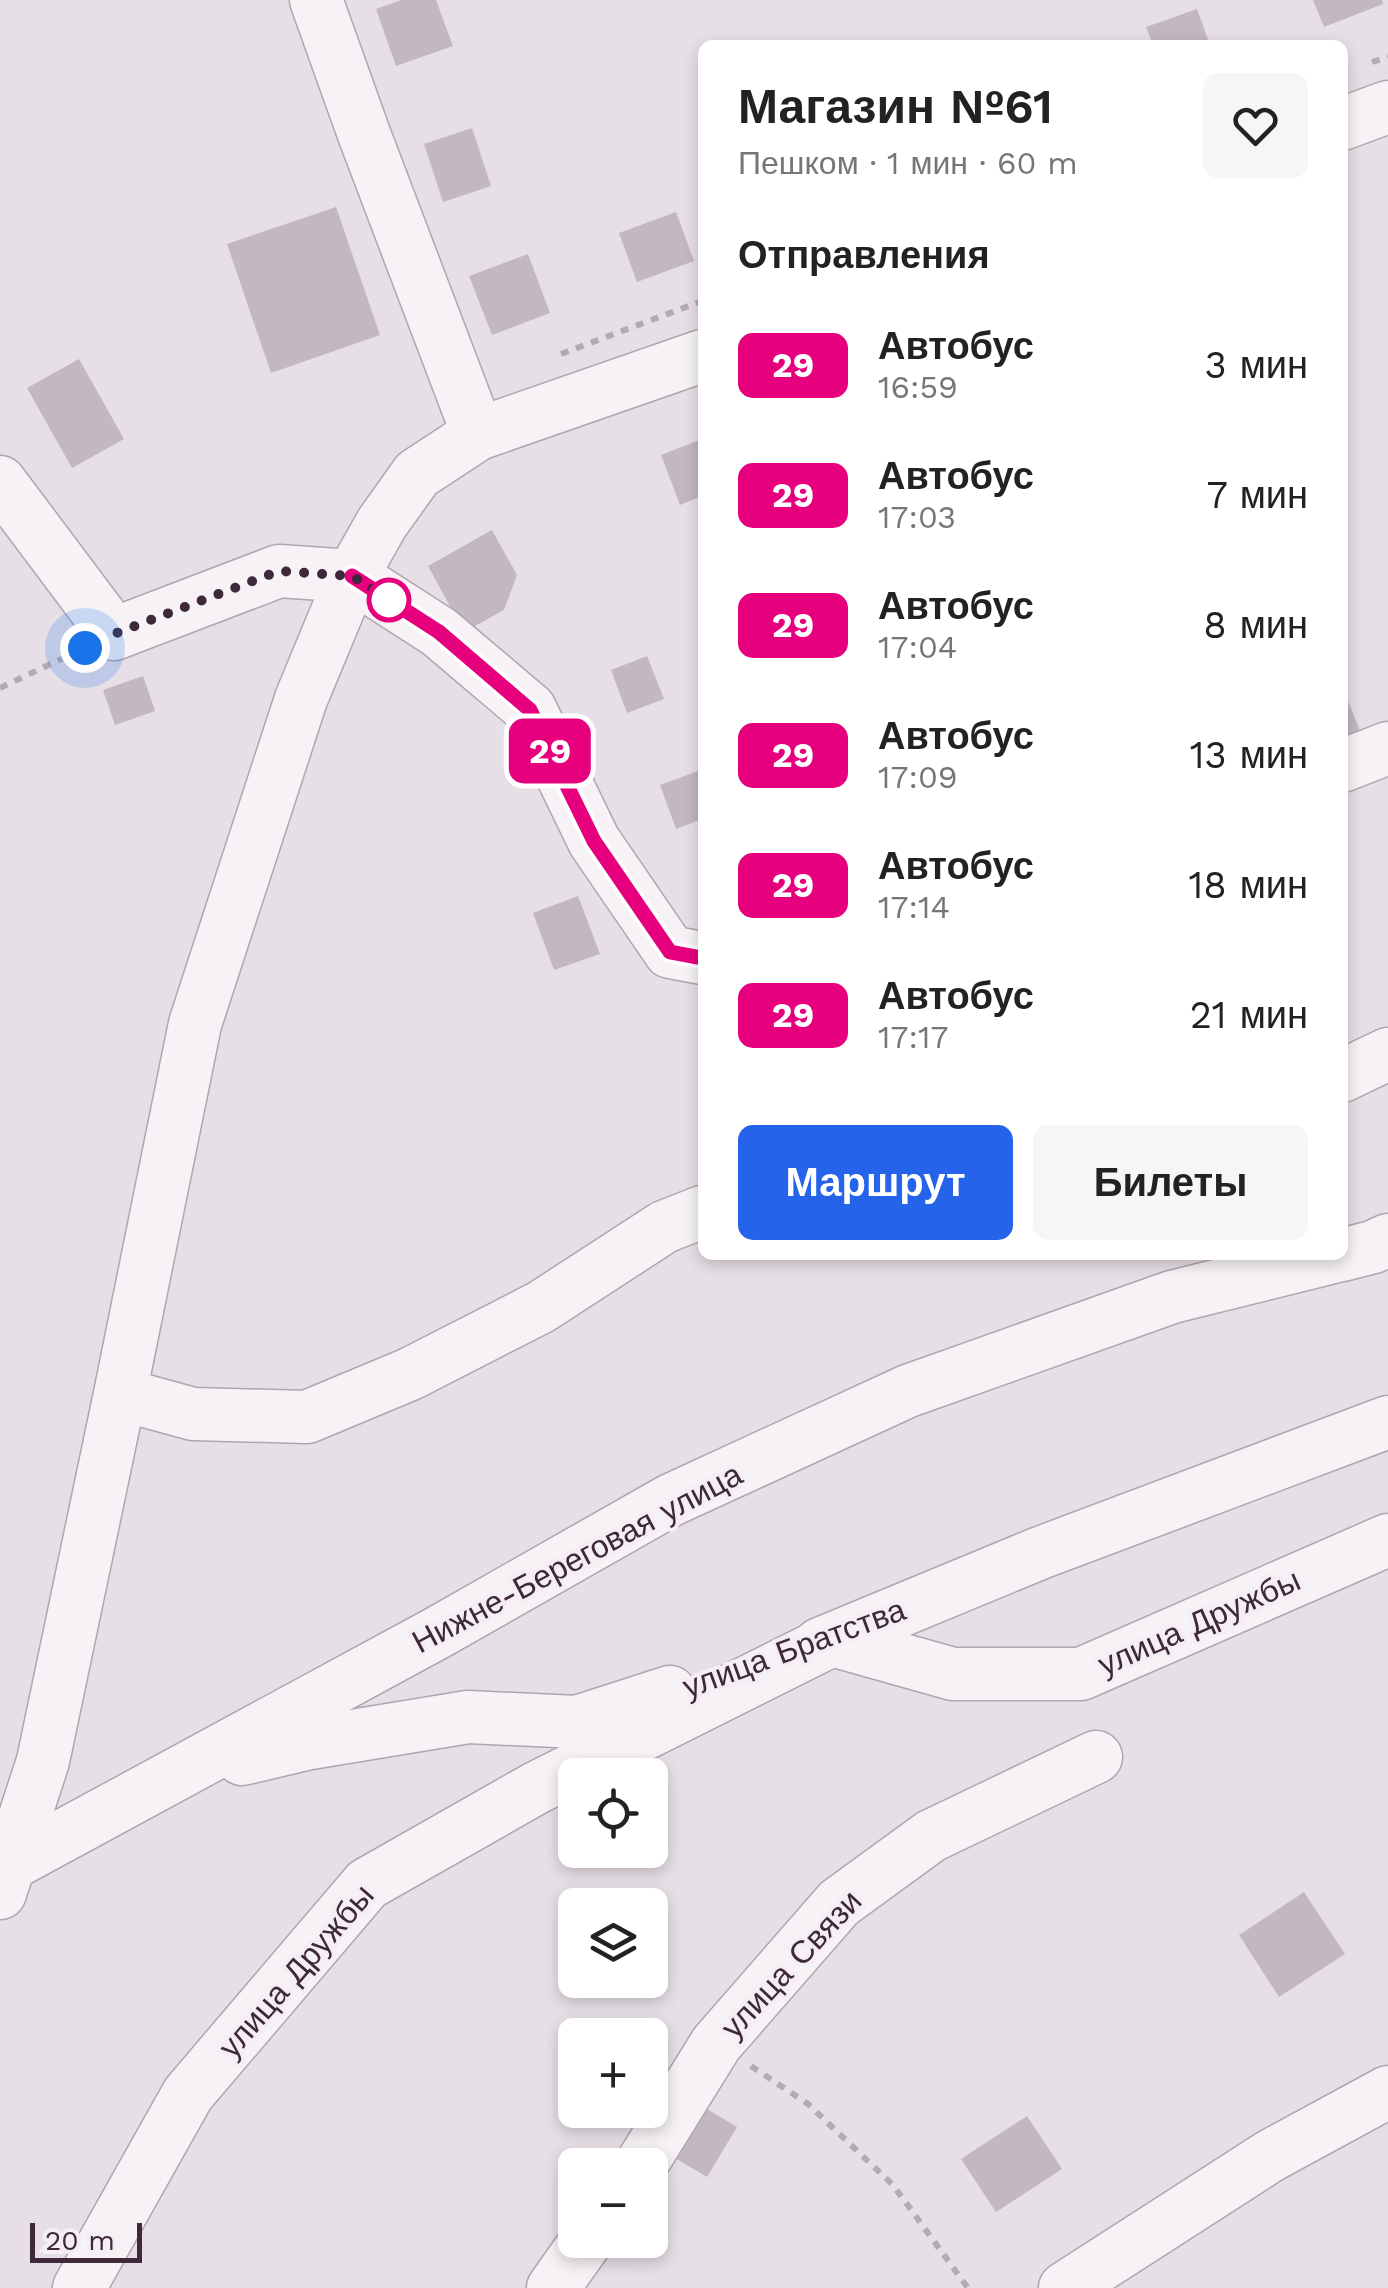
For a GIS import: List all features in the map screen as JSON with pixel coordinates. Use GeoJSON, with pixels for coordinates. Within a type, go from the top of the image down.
{"type":"FeatureCollection","features":[{"type":"Feature","properties":{"kind":"street"},"geometry":{"type":"LineString","coordinates":[[316,0],[478,434]]}},
{"type":"Feature","properties":{"kind":"street"},"geometry":{"type":"LineString","coordinates":[[1348,122],[1388,107]]}},
{"type":"Feature","properties":{"kind":"street"},"geometry":{"type":"LineString","coordinates":[[5,1879],[42,1760],[195,1024],[301,699],[352,576],[417,474],[478,434],[698,357]]}},
{"type":"Feature","properties":{"kind":"street"},"geometry":{"type":"LineString","coordinates":[[0,482],[114,634],[279,571],[352,576],[439,632],[530,710],[594,841],[670,952],[698,957]]}},
{"type":"Feature","properties":{"kind":"street"},"geometry":{"type":"LineString","coordinates":[[1348,764],[1388,748]]}},
{"type":"Feature","properties":{"kind":"street"},"geometry":{"type":"LineString","coordinates":[[1348,1073],[1388,1054]]}},
{"type":"Feature","properties":{"kind":"street"},"geometry":{"type":"LineString","coordinates":[[120,1394],[193,1414],[307,1417],[410,1374],[541,1307],[664,1227],[698,1214]]}},
{"type":"Feature","properties":{"kind":"street","name":"Нижне-Береговая улица"},"geometry":{"type":"LineString","coordinates":[[1348,1253],[1388,1240]]}},
{"type":"Feature","properties":{"kind":"street","name":"Нижне-Береговая улица"},"geometry":{"type":"LineString","coordinates":[[5,1879],[177,1774],[437,1634],[671,1500],[908,1390],[1172,1297],[1322,1260]]}},
{"type":"Feature","properties":{"kind":"street","name":"улица Братства"},"geometry":{"type":"LineString","coordinates":[[177,1774],[310,1743],[468,1717],[576,1722],[832,1640],[1040,1553],[1388,1422]]}},
{"type":"Feature","properties":{"kind":"street","name":"улица Дружбы"},"geometry":{"type":"LineString","coordinates":[[80,2288],[188,2094],[367,1884],[536,1788],[832,1640],[952,1674],[1081,1674],[1388,1540]]}},
{"type":"Feature","properties":{"kind":"street","name":"улица Связи"},"geometry":{"type":"LineString","coordinates":[[652,2148],[716,2044],[840,1903],[931,1836],[1096,1758]]}},
{"type":"Feature","properties":{"kind":"street"},"geometry":{"type":"LineString","coordinates":[[1064,2288],[1270,2156],[1388,2092]]}},
{"type":"Feature","properties":{"kind":"street"},"geometry":{"type":"LineString","coordinates":[[553,2288],[574,2258]]}},
{"type":"Feature","properties":{"kind":"path"},"geometry":{"type":"LineString","coordinates":[[554,356],[698,302]]}},
{"type":"Feature","properties":{"kind":"path"},"geometry":{"type":"LineString","coordinates":[[0,688],[114,634]]}},
{"type":"Feature","properties":{"kind":"path"},"geometry":{"type":"LineString","coordinates":[[716,2044],[808,2104],[893,2185],[968,2288]]}},
{"type":"Feature","properties":{"kind":"building"},"geometry":{"type":"Polygon","coordinates":[[[401,0],[436,0],[453,46],[396,66],[376,9],[401,0]]]}},
{"type":"Feature","properties":{"kind":"building"},"geometry":{"type":"Polygon","coordinates":[[[1313,0],[1382,0],[1383,4],[1324,27],[1313,0]]]}},
{"type":"Feature","properties":{"kind":"building"},"geometry":{"type":"Polygon","coordinates":[[[1197,9],[1208,40],[1151,40],[1146,27],[1197,9]]]}},
{"type":"Feature","properties":{"kind":"building"},"geometry":{"type":"Polygon","coordinates":[[[472,128],[491,186],[443,202],[424,144],[472,128]]]}},
{"type":"Feature","properties":{"kind":"building"},"geometry":{"type":"Polygon","coordinates":[[[336,207],[380,335],[271,373],[227,244],[336,207]]]}},
{"type":"Feature","properties":{"kind":"building"},"geometry":{"type":"Polygon","coordinates":[[[676,212],[694,261],[637,282],[619,233],[676,212]]]}},
{"type":"Feature","properties":{"kind":"building"},"geometry":{"type":"Polygon","coordinates":[[[528,254],[550,313],[492,335],[469,276],[528,254]]]}},
{"type":"Feature","properties":{"kind":"building"},"geometry":{"type":"Polygon","coordinates":[[[79,359],[124,439],[72,468],[27,388],[79,359]]]}},
{"type":"Feature","properties":{"kind":"building"},"geometry":{"type":"Polygon","coordinates":[[[698,441],[698,498],[680,505],[661,455],[698,441]]]}},
{"type":"Feature","properties":{"kind":"building"},"geometry":{"type":"Polygon","coordinates":[[[492,530],[517,575],[504,610],[464,632],[428,566],[492,530]]]}},
{"type":"Feature","properties":{"kind":"building"},"geometry":{"type":"Polygon","coordinates":[[[647,656],[664,699],[627,713],[611,670],[647,656]]]}},
{"type":"Feature","properties":{"kind":"building"},"geometry":{"type":"Polygon","coordinates":[[[143,676],[155,711],[115,725],[103,690],[143,676]]]}},
{"type":"Feature","properties":{"kind":"building"},"geometry":{"type":"Polygon","coordinates":[[[1348,701],[1360,731],[1348,736],[1348,701]]]}},
{"type":"Feature","properties":{"kind":"building"},"geometry":{"type":"Polygon","coordinates":[[[698,771],[698,821],[676,829],[660,785],[698,771]]]}},
{"type":"Feature","properties":{"kind":"building"},"geometry":{"type":"Polygon","coordinates":[[[578,896],[600,954],[554,970],[533,913],[578,896]]]}},
{"type":"Feature","properties":{"kind":"building"},"geometry":{"type":"Polygon","coordinates":[[[1304,1892],[1345,1954],[1279,1997],[1239,1935],[1304,1892]]]}},
{"type":"Feature","properties":{"kind":"building"},"geometry":{"type":"Polygon","coordinates":[[[699,2104],[737,2127],[707,2177],[668,2154],[699,2104]]]}},
{"type":"Feature","properties":{"kind":"building"},"geometry":{"type":"Polygon","coordinates":[[[1027,2116],[1062,2169],[996,2212],[961,2159],[1027,2116]]]}},
{"type":"Feature","properties":{"kind":"bus line","name":"29"},"geometry":{"type":"LineString","coordinates":[[352,576],[439,632],[530,710],[594,841],[670,952],[698,957]]}},
{"type":"Feature","properties":{"kind":"route"},"geometry":{"type":"LineString","coordinates":[[85,648],[279,571],[352,576],[389,600]]}}]}
